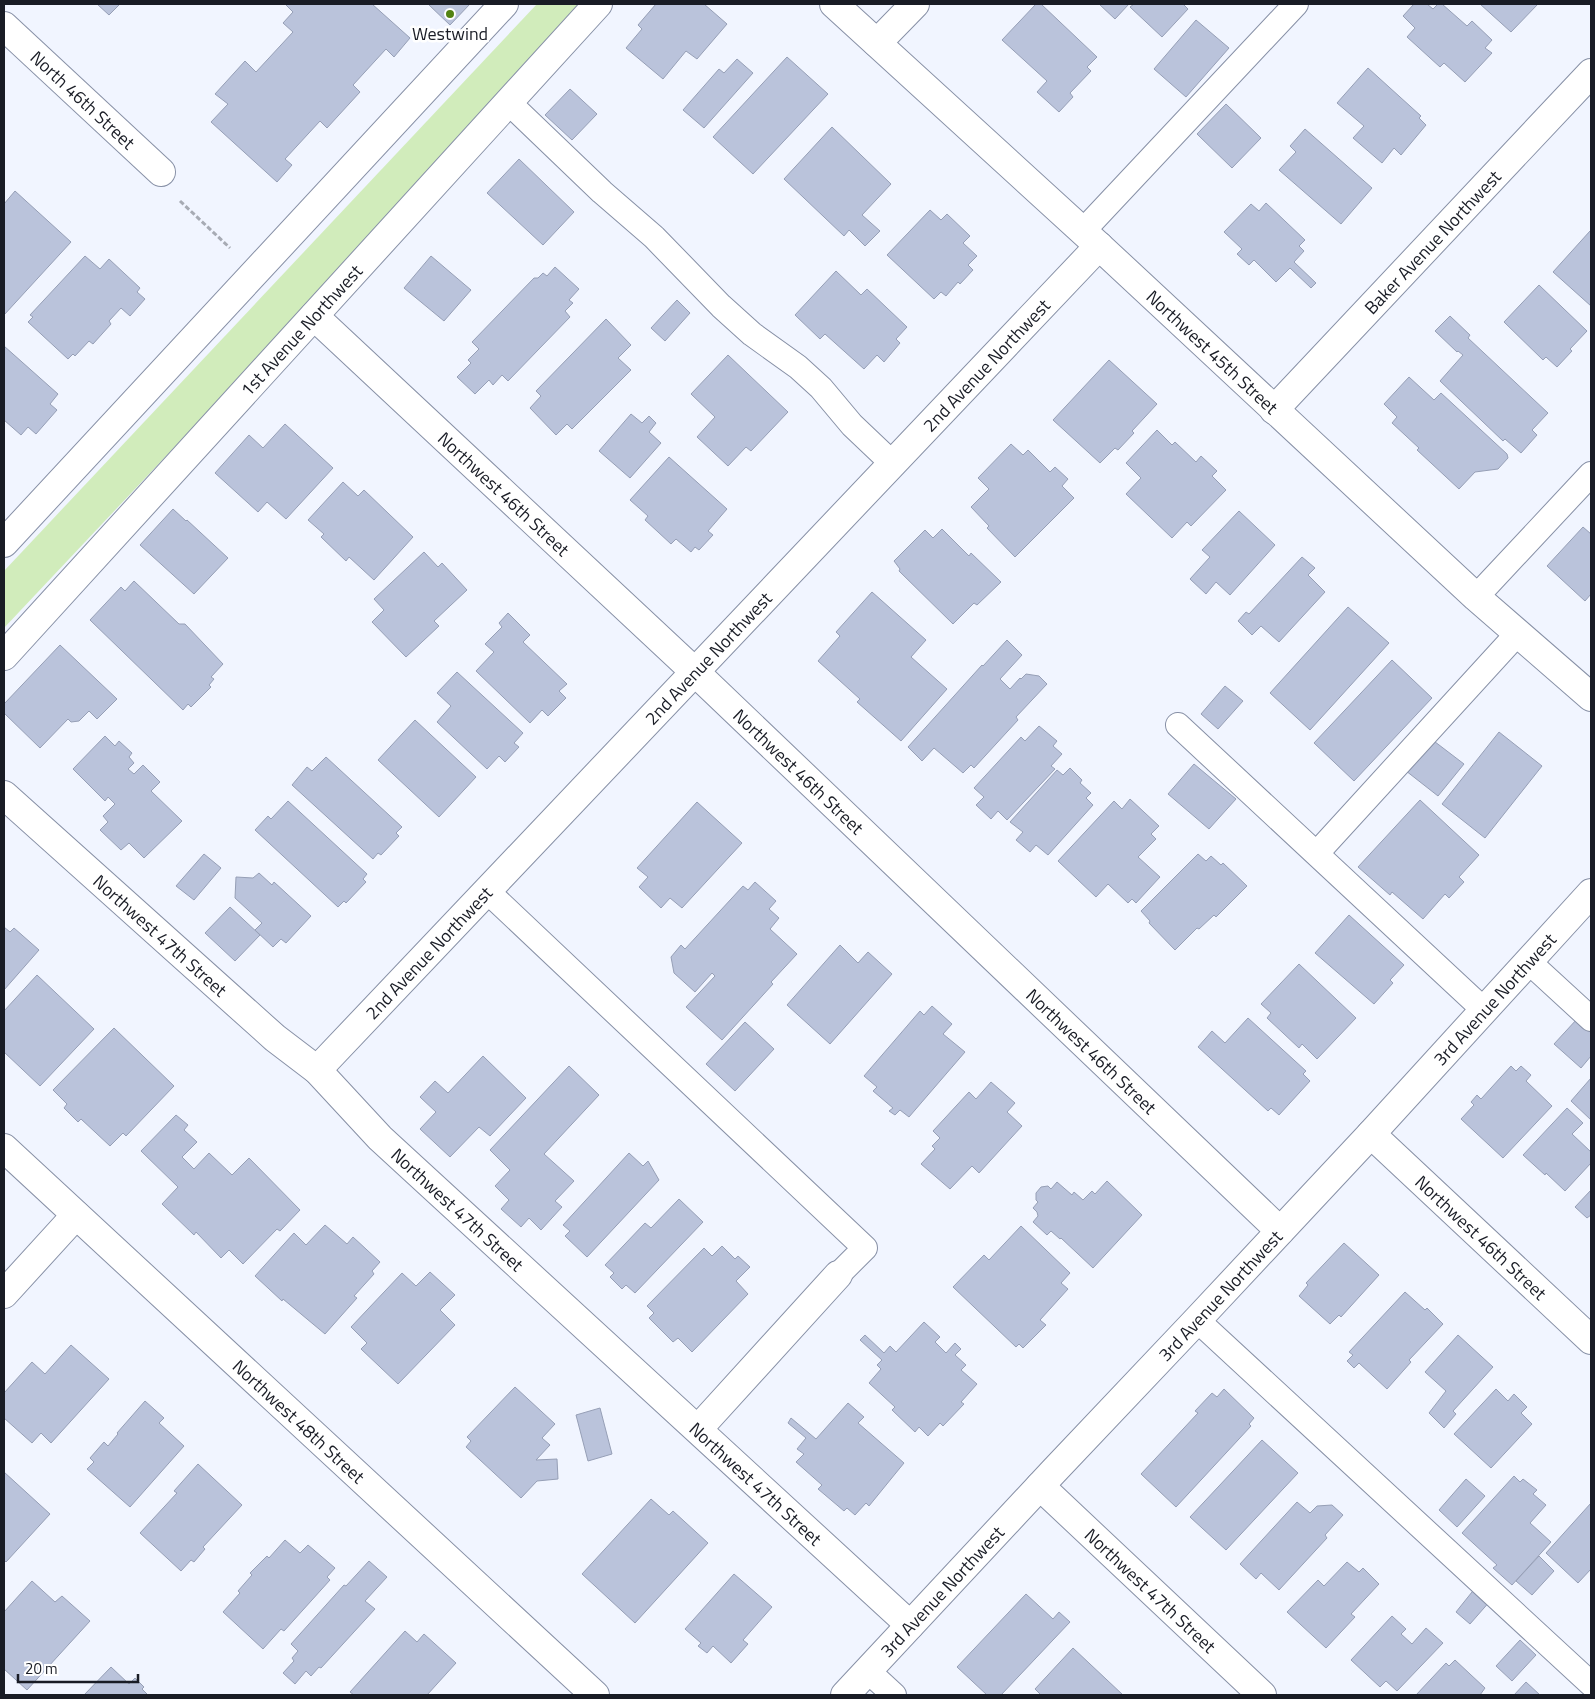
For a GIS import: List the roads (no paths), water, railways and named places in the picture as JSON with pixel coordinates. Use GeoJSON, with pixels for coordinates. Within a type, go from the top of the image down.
{"type":"FeatureCollection","features":[{"type":"Feature","properties":{"kind":"street"},"geometry":{"type":"LineString","coordinates":[[4,543],[504,4]]}},
{"type":"Feature","properties":{"kind":"street","name":"1st Avenue Northwest"},"geometry":{"type":"LineString","coordinates":[[4,656],[598,4]]}},
{"type":"Feature","properties":{"kind":"street","name":"Northwest 45th Street"},"geometry":{"type":"LineString","coordinates":[[834,4],[1476,597],[1591,697]]}},
{"type":"Feature","properties":{"kind":"street"},"geometry":{"type":"LineString","coordinates":[[877,43],[914,4]]}},
{"type":"Feature","properties":{"kind":"street","name":"North 46th Street"},"geometry":{"type":"LineString","coordinates":[[4,26],[161,172]]}},
{"type":"Feature","properties":{"kind":"street","name":"Baker Avenue Northwest"},"geometry":{"type":"LineString","coordinates":[[1274,410],[1591,73]]}},
{"type":"Feature","properties":{"kind":"street","name":"2nd Avenue Northwest"},"geometry":{"type":"LineString","coordinates":[[317,1070],[892,464],[1090,239]]}},
{"type":"Feature","properties":{"kind":"street","name":"Northwest 46th Street"},"geometry":{"type":"LineString","coordinates":[[314,316],[695,672],[1280,1231]]}},
{"type":"Feature","properties":{"kind":"street","name":"Northwest 47th Street"},"geometry":{"type":"LineString","coordinates":[[4,795],[274,1038],[317,1070],[380,1138],[910,1625]]}},
{"type":"Feature","properties":{"kind":"street","name":"3rd Avenue Northwest"},"geometry":{"type":"LineString","coordinates":[[845,1695],[1371,1134],[1591,893]]}},
{"type":"Feature","properties":{"kind":"street","name":"Northwest 46th Street"},"geometry":{"type":"LineString","coordinates":[[1371,1134],[1591,1340]]}},
{"type":"Feature","properties":{"kind":"street","name":"Northwest 48th Street"},"geometry":{"type":"LineString","coordinates":[[4,1148],[595,1695]]}},
{"type":"Feature","properties":{"kind":"street"},"geometry":{"type":"LineString","coordinates":[[4,1294],[76,1215]]}},
{"type":"Feature","properties":{"kind":"street"},"geometry":{"type":"LineString","coordinates":[[698,1429],[838,1275]]}},
{"type":"Feature","properties":{"kind":"street","name":"Northwest 47th Street"},"geometry":{"type":"LineString","coordinates":[[1040,1486],[1262,1695]]}},
{"type":"Feature","properties":{"kind":"lane"},"geometry":{"type":"LineString","coordinates":[[1090,239],[1296,4]]}},
{"type":"Feature","properties":{"kind":"lane"},"geometry":{"type":"LineString","coordinates":[[508,102],[602,192],[654,238],[721,306],[752,334],[798,367],[821,388],[852,425],[892,464]]}},
{"type":"Feature","properties":{"kind":"lane"},"geometry":{"type":"LineString","coordinates":[[1476,597],[1591,474]]}},
{"type":"Feature","properties":{"kind":"lane"},"geometry":{"type":"LineString","coordinates":[[1317,853],[1518,633]]}},
{"type":"Feature","properties":{"kind":"lane"},"geometry":{"type":"LineString","coordinates":[[1178,725],[1484,1010]]}},
{"type":"Feature","properties":{"kind":"lane"},"geometry":{"type":"LineString","coordinates":[[487,892],[864,1248],[838,1275]]}},
{"type":"Feature","properties":{"kind":"lane"},"geometry":{"type":"LineString","coordinates":[[1528,961],[1591,1019]]}},
{"type":"Feature","properties":{"kind":"lane"},"geometry":{"type":"LineString","coordinates":[[1197,1320],[1591,1684]]}},
{"type":"Feature","properties":{"kind":"lane"},"geometry":{"type":"LineString","coordinates":[[868,1671],[894,1695]]}},
{"type":"Feature","properties":{"kind":"place","name":"Westwind"},"geometry":{"type":"Point","coordinates":[450,14]}}]}
